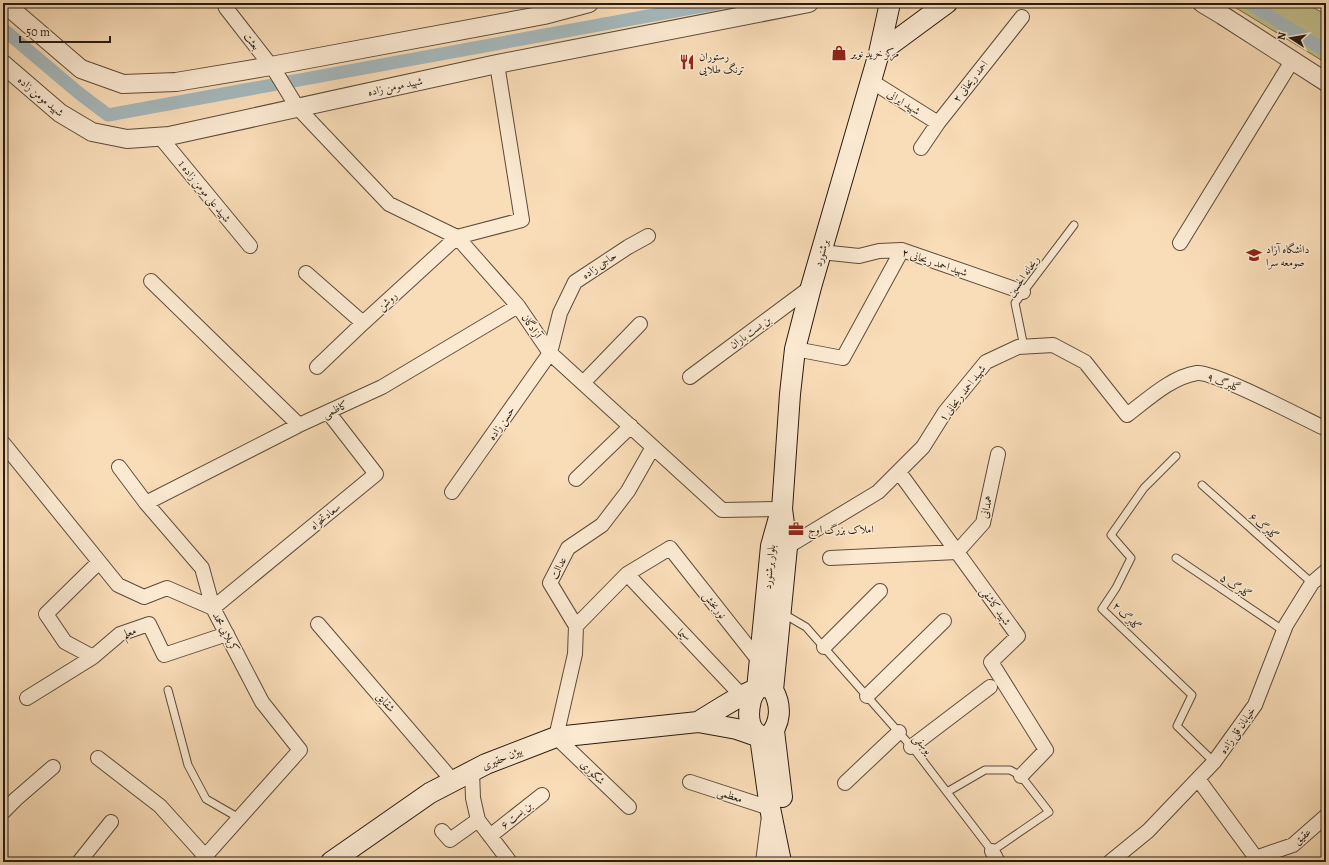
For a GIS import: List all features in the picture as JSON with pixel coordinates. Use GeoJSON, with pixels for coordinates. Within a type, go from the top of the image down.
{"type":"FeatureCollection","features":[{"type":"Feature","properties":{"kind":"main road","name":"برشنورد"},"geometry":{"type":"LineString","coordinates":[[782,509],[790,394],[795,349],[811,287],[879,52],[890,3]]}},
{"type":"Feature","properties":{"kind":"main road"},"geometry":{"type":"LineString","coordinates":[[879,52],[946,3]]}},
{"type":"Feature","properties":{"kind":"main road","name":"بلوار برشنورد"},"geometry":{"type":"LineString","coordinates":[[757,692],[781,612],[788,547],[782,509]]}},
{"type":"Feature","properties":{"kind":"main road","name":"بلوار برشنورد"},"geometry":{"type":"LineString","coordinates":[[757,692],[771,546],[782,509]]}},
{"type":"Feature","properties":{"kind":"main road"},"geometry":{"type":"LineString","coordinates":[[757,692],[751,699],[749,711],[750,725],[755,733],[767,734]]}},
{"type":"Feature","properties":{"kind":"main road"},"geometry":{"type":"LineString","coordinates":[[698,722],[757,692],[778,698],[778,721],[767,734],[770,808],[781,862]]}},
{"type":"Feature","properties":{"kind":"main road"},"geometry":{"type":"LineString","coordinates":[[698,722],[767,734]]}},
{"type":"Feature","properties":{"kind":"main road","name":"بیژن حقیری"},"geometry":{"type":"LineString","coordinates":[[331,862],[430,793],[486,764],[556,738],[698,722]]}},
{"type":"Feature","properties":{"kind":"main road"},"geometry":{"type":"LineString","coordinates":[[767,734],[795,862]]}},
{"type":"Feature","properties":{"kind":"street"},"geometry":{"type":"LineString","coordinates":[[4,3],[81,68],[123,84],[176,82],[276,73],[542,9],[590,3]]}},
{"type":"Feature","properties":{"kind":"street","name":"بعثت"},"geometry":{"type":"LineString","coordinates":[[224,3],[226,8],[276,73],[293,101]]}},
{"type":"Feature","properties":{"kind":"street","name":"شهید مومن زاده"},"geometry":{"type":"LineString","coordinates":[[3,64],[60,113],[92,132],[127,139],[160,137],[169,136],[293,101],[497,64],[809,3]]}},
{"type":"Feature","properties":{"kind":"street"},"geometry":{"type":"LineString","coordinates":[[1202,3],[1221,9],[1292,61],[1326,82]]}},
{"type":"Feature","properties":{"kind":"street","name":"احمد ریحانی ۲"},"geometry":{"type":"LineString","coordinates":[[921,148],[938,122],[1022,17]]}},
{"type":"Feature","properties":{"kind":"street"},"geometry":{"type":"LineString","coordinates":[[1180,243],[1292,61]]}},
{"type":"Feature","properties":{"kind":"street"},"geometry":{"type":"LineString","coordinates":[[457,236],[522,220],[497,64]]}},
{"type":"Feature","properties":{"kind":"street","name":"شهید ایرانی"},"geometry":{"type":"LineString","coordinates":[[871,81],[938,122]]}},
{"type":"Feature","properties":{"kind":"street","name":"آزادگان"},"geometry":{"type":"LineString","coordinates":[[293,101],[389,204],[457,236],[518,306],[550,353],[722,510],[782,509]]}},
{"type":"Feature","properties":{"kind":"street","name":"شهید علی مومن زاده 1"},"geometry":{"type":"LineString","coordinates":[[160,137],[250,246]]}},
{"type":"Feature","properties":{"kind":"street","name":"روشن"},"geometry":{"type":"LineString","coordinates":[[317,367],[363,322],[457,236]]}},
{"type":"Feature","properties":{"kind":"street","name":"حاجی زاده"},"geometry":{"type":"LineString","coordinates":[[550,353],[560,313],[575,282],[628,246],[648,236]]}},
{"type":"Feature","properties":{"kind":"street"},"geometry":{"type":"LineString","coordinates":[[795,349],[843,358],[902,250]]}},
{"type":"Feature","properties":{"kind":"street","name":"شهید احمد ریحانی ۲"},"geometry":{"type":"LineString","coordinates":[[821,252],[859,256],[879,251],[902,250],[1023,292]]}},
{"type":"Feature","properties":{"kind":"street"},"geometry":{"type":"LineString","coordinates":[[306,273],[363,322]]}},
{"type":"Feature","properties":{"kind":"street"},"geometry":{"type":"LineString","coordinates":[[151,281],[299,425]]}},
{"type":"Feature","properties":{"kind":"street","name":"بن بست باران"},"geometry":{"type":"LineString","coordinates":[[690,377],[811,287]]}},
{"type":"Feature","properties":{"kind":"street","name":"کاظمی"},"geometry":{"type":"LineString","coordinates":[[146,502],[299,425],[382,386],[518,306]]}},
{"type":"Feature","properties":{"kind":"street"},"geometry":{"type":"LineString","coordinates":[[583,383],[640,324]]}},
{"type":"Feature","properties":{"kind":"street","name":"شهید احمد ریحانی ۱"},"geometry":{"type":"LineString","coordinates":[[788,547],[878,492],[924,447],[945,412],[986,362],[1018,347],[1053,346],[1086,362],[1126,415]]}},
{"type":"Feature","properties":{"kind":"street","name":"حسن زاده"},"geometry":{"type":"LineString","coordinates":[[452,492],[550,353]]}},
{"type":"Feature","properties":{"kind":"street","name":"گلبرگ ۹"},"geometry":{"type":"LineString","coordinates":[[1126,415],[1177,379],[1199,373],[1224,380],[1326,429]]}},
{"type":"Feature","properties":{"kind":"street","name":"سعادتخواه"},"geometry":{"type":"LineString","coordinates":[[213,608],[376,474],[328,412]]}},
{"type":"Feature","properties":{"kind":"street"},"geometry":{"type":"LineString","coordinates":[[576,479],[630,426]]}},
{"type":"Feature","properties":{"kind":"street","name":"کربلایی محمد"},"geometry":{"type":"LineString","coordinates":[[3,443],[118,586],[144,597],[167,588],[213,608],[262,702],[300,750],[202,859]]}},
{"type":"Feature","properties":{"kind":"street","name":"عدالت"},"geometry":{"type":"LineString","coordinates":[[576,626],[550,584],[568,548],[602,524],[628,491],[653,447]]}},
{"type":"Feature","properties":{"kind":"street","name":"همدانی"},"geometry":{"type":"LineString","coordinates":[[957,552],[982,523],[998,454]]}},
{"type":"Feature","properties":{"kind":"street"},"geometry":{"type":"LineString","coordinates":[[119,467],[146,502],[202,568],[213,608]]}},
{"type":"Feature","properties":{"kind":"street","name":"شهید کاشفی"},"geometry":{"type":"LineString","coordinates":[[899,472],[1018,636],[991,662],[1046,750],[1021,776]]}},
{"type":"Feature","properties":{"kind":"street","name":"نوربخش"},"geometry":{"type":"LineString","coordinates":[[627,574],[670,548],[760,662]]}},
{"type":"Feature","properties":{"kind":"street"},"geometry":{"type":"LineString","coordinates":[[830,558],[957,552]]}},
{"type":"Feature","properties":{"kind":"street"},"geometry":{"type":"LineString","coordinates":[[93,657],[65,642],[46,614],[99,562]]}},
{"type":"Feature","properties":{"kind":"street","name":"خیابان قلی زاده"},"geometry":{"type":"LineString","coordinates":[[1110,862],[1148,831],[1214,762],[1255,705],[1286,625],[1312,583],[1326,571]]}},
{"type":"Feature","properties":{"kind":"street"},"geometry":{"type":"LineString","coordinates":[[556,738],[575,654],[576,626],[627,574]]}},
{"type":"Feature","properties":{"kind":"street","name":"سیما"},"geometry":{"type":"LineString","coordinates":[[627,574],[757,692]]}},
{"type":"Feature","properties":{"kind":"street"},"geometry":{"type":"LineString","coordinates":[[824,647],[880,591]]}},
{"type":"Feature","properties":{"kind":"street"},"geometry":{"type":"LineString","coordinates":[[867,696],[944,621]]}},
{"type":"Feature","properties":{"kind":"street","name":"معلم"},"geometry":{"type":"LineString","coordinates":[[27,698],[93,657],[120,634],[148,624],[164,655],[227,634]]}},
{"type":"Feature","properties":{"kind":"street","name":"شقایق"},"geometry":{"type":"LineString","coordinates":[[318,624],[453,781]]}},
{"type":"Feature","properties":{"kind":"street"},"geometry":{"type":"LineString","coordinates":[[911,746],[990,687]]}},
{"type":"Feature","properties":{"kind":"street"},"geometry":{"type":"LineString","coordinates":[[845,783],[899,732]]}},
{"type":"Feature","properties":{"kind":"street","name":"شکوری"},"geometry":{"type":"LineString","coordinates":[[556,738],[629,808]]}},
{"type":"Feature","properties":{"kind":"street"},"geometry":{"type":"LineString","coordinates":[[98,758],[160,806],[202,859]]}},
{"type":"Feature","properties":{"kind":"street"},"geometry":{"type":"LineString","coordinates":[[3,812],[53,766]]}},
{"type":"Feature","properties":{"kind":"street"},"geometry":{"type":"LineString","coordinates":[[472,772],[473,798],[478,820],[510,862]]}},
{"type":"Feature","properties":{"kind":"street"},"geometry":{"type":"LineString","coordinates":[[1198,779],[1256,861]]}},
{"type":"Feature","properties":{"kind":"street","name":"معظمی"},"geometry":{"type":"LineString","coordinates":[[690,782],[770,808]]}},
{"type":"Feature","properties":{"kind":"street","name":"بن بست ۶"},"geometry":{"type":"LineString","coordinates":[[490,836],[542,795]]}},
{"type":"Feature","properties":{"kind":"street"},"geometry":{"type":"LineString","coordinates":[[763,862],[770,808]]}},
{"type":"Feature","properties":{"kind":"street","name":"عقیق"},"geometry":{"type":"LineString","coordinates":[[1256,861],[1262,856],[1293,845],[1326,816]]}},
{"type":"Feature","properties":{"kind":"street"},"geometry":{"type":"LineString","coordinates":[[446,836],[478,820]]}},
{"type":"Feature","properties":{"kind":"street"},"geometry":{"type":"LineString","coordinates":[[79,862],[111,822]]}},
{"type":"Feature","properties":{"kind":"lane","name":"ریحانه الحسین"},"geometry":{"type":"LineString","coordinates":[[1024,347],[1015,303],[1074,225]]}},
{"type":"Feature","properties":{"kind":"lane","name":"گلبرگ ۲"},"geometry":{"type":"LineString","coordinates":[[1176,456],[1144,488],[1111,535],[1131,558],[1116,588],[1102,609],[1192,695],[1177,726],[1214,762]]}},
{"type":"Feature","properties":{"kind":"lane","name":"گلبرگ ۶"},"geometry":{"type":"LineString","coordinates":[[1202,485],[1312,583]]}},
{"type":"Feature","properties":{"kind":"lane","name":"گلبرگ ۵"},"geometry":{"type":"LineString","coordinates":[[1176,558],[1284,631]]}},
{"type":"Feature","properties":{"kind":"lane","name":"یوسفی"},"geometry":{"type":"LineString","coordinates":[[781,612],[806,627],[899,732],[947,792],[995,856],[1048,812],[1021,776]]}},
{"type":"Feature","properties":{"kind":"lane"},"geometry":{"type":"LineString","coordinates":[[168,690],[188,765],[206,799],[239,818]]}},
{"type":"Feature","properties":{"kind":"lane"},"geometry":{"type":"LineString","coordinates":[[947,792],[985,770],[1010,770],[1021,776]]}},
{"type":"Feature","properties":{"kind":"green space"},"geometry":{"type":"Polygon","coordinates":[[[1228,3],[1306,3],[1326,15],[1326,63],[1228,3]]]}},
{"type":"Feature","properties":{"kind":"waterway"},"geometry":{"type":"LineString","coordinates":[[3,29],[80,94],[108,115],[719,3]]}},
{"type":"Feature","properties":{"kind":"waterway"},"geometry":{"type":"LineString","coordinates":[[1249,3],[1326,51]]}},
{"type":"Feature","properties":{"kind":"place","name":"مرکز خرید نویر"},"geometry":{"type":"Point","coordinates":[839,53]}},
{"type":"Feature","properties":{"kind":"place","name":"رستوران ترنگ طلایی"},"geometry":{"type":"Point","coordinates":[687,62]}},
{"type":"Feature","properties":{"kind":"place","name":"دانشگاه آزاد صومعه سرا"},"geometry":{"type":"Point","coordinates":[1254,255]}},
{"type":"Feature","properties":{"kind":"place","name":"املاک بزرگ اوج"},"geometry":{"type":"Point","coordinates":[796,529]}}]}
